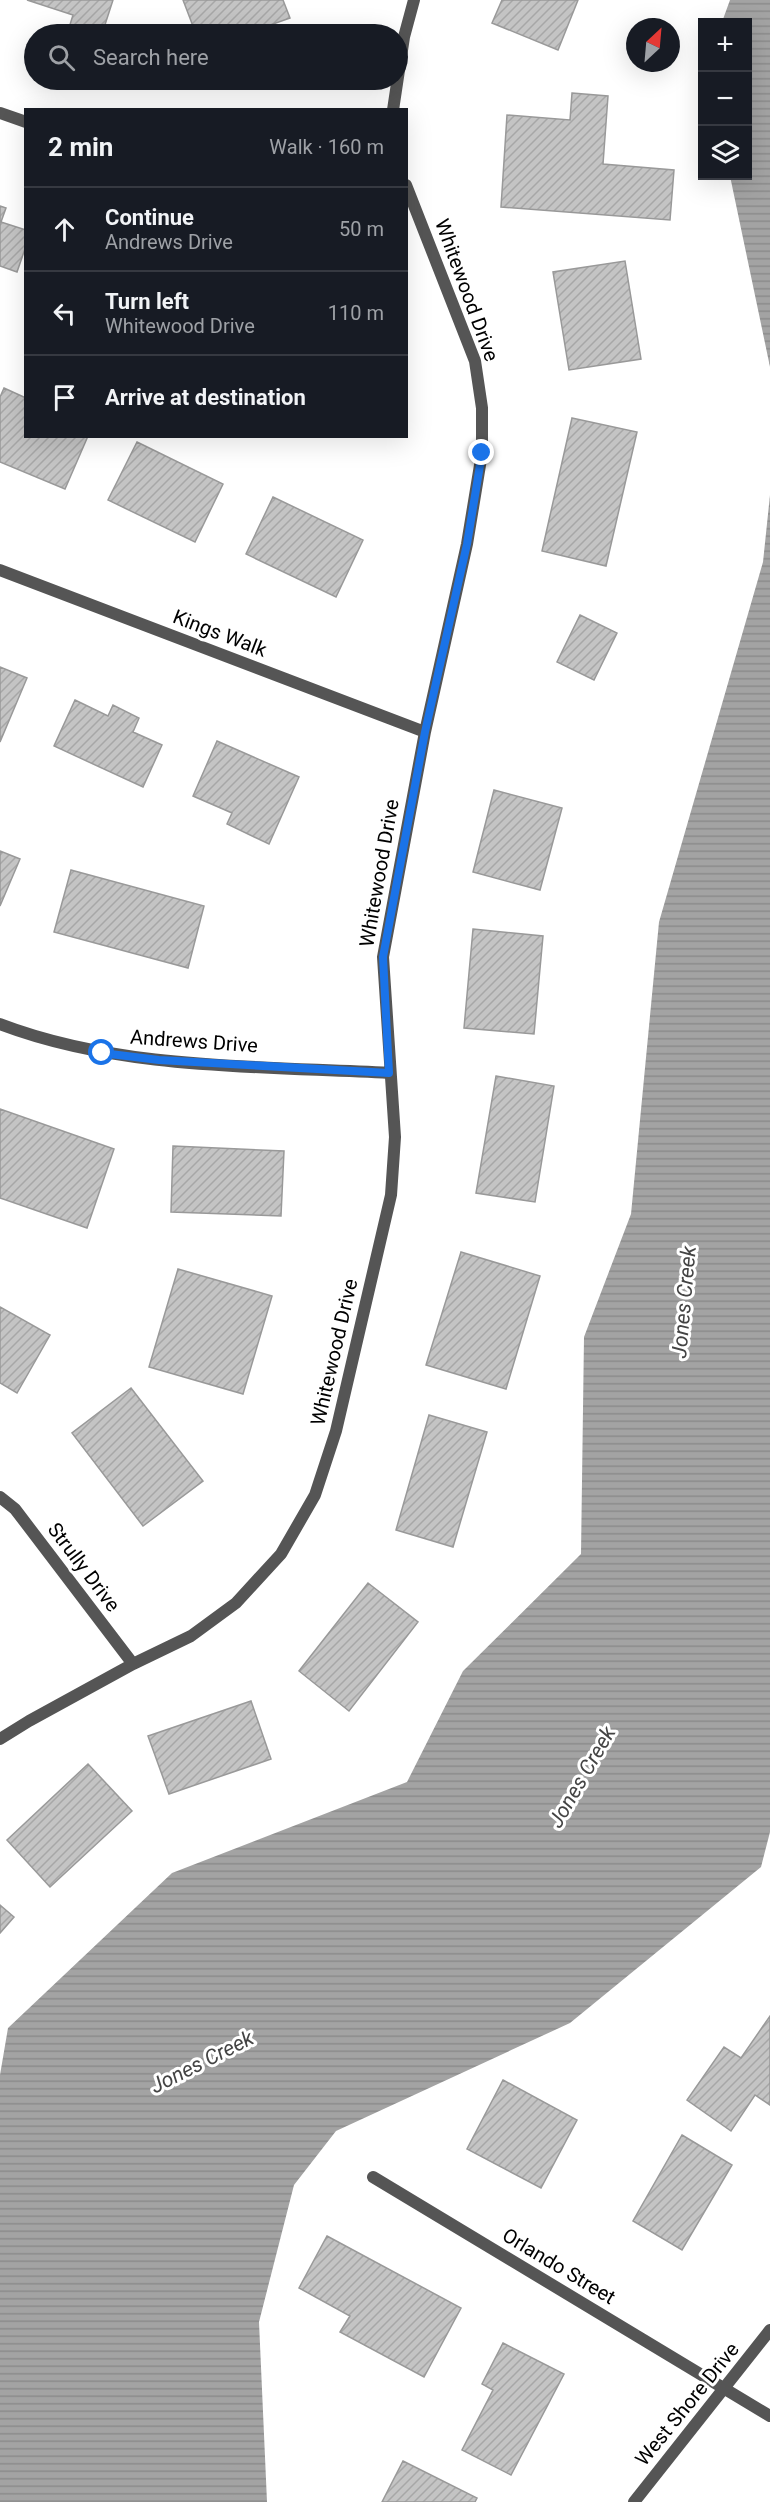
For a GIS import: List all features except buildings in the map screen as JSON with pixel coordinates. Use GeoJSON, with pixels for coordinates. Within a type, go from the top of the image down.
{"type":"FeatureCollection","features":[{"type":"Feature","properties":{"kind":"street"},"geometry":{"type":"LineString","coordinates":[[408,24],[414,0]]}},
{"type":"Feature","properties":{"kind":"street"},"geometry":{"type":"LineString","coordinates":[[393,108],[396,90]]}},
{"type":"Feature","properties":{"kind":"street"},"geometry":{"type":"LineString","coordinates":[[0,113],[24,121]]}},
{"type":"Feature","properties":{"kind":"street","name":"Whitewood Drive"},"geometry":{"type":"LineString","coordinates":[[0,1739],[133,1664],[191,1636],[236,1603],[280,1554],[315,1495],[336,1431],[391,1195],[395,1137],[383,957],[425,732],[467,544],[482,453],[482,408],[475,361],[408,190]]}},
{"type":"Feature","properties":{"kind":"street","name":"Kings Walk"},"geometry":{"type":"LineString","coordinates":[[0,570],[425,732]]}},
{"type":"Feature","properties":{"kind":"street","name":"Andrews Drive"},"geometry":{"type":"LineString","coordinates":[[0,1024],[67,1044],[124,1056],[170,1061],[389,1073]]}},
{"type":"Feature","properties":{"kind":"street","name":"Strully Drive"},"geometry":{"type":"LineString","coordinates":[[0,1497],[15,1509],[133,1664]]}},
{"type":"Feature","properties":{"kind":"street","name":"Orlando Street"},"geometry":{"type":"LineString","coordinates":[[373,2177],[770,2416]]}},
{"type":"Feature","properties":{"kind":"street","name":"West Shore Drive"},"geometry":{"type":"LineString","coordinates":[[634,2502],[770,2330]]}},
{"type":"Feature","properties":{"kind":"water"},"geometry":{"type":"Polygon","coordinates":[[[730,0],[770,0],[770,367],[731,180],[752,180],[752,18],[723,18],[730,0]]]}},
{"type":"Feature","properties":{"kind":"water","name":"Jones Creek"},"geometry":{"type":"Polygon","coordinates":[[[770,495],[770,1832],[761,1867],[570,2023],[336,2131],[294,2185],[259,2322],[267,2502],[0,2502],[0,2075],[8,2028],[172,1873],[407,1782],[463,1671],[581,1554],[584,1337],[631,1214],[659,922],[763,562],[770,495]]]}},
{"type":"Feature","properties":{"kind":"route"},"geometry":{"type":"LineString","coordinates":[[102,1053],[159,1060],[389,1073],[383,957],[425,732],[467,544],[482,453]]}}]}
